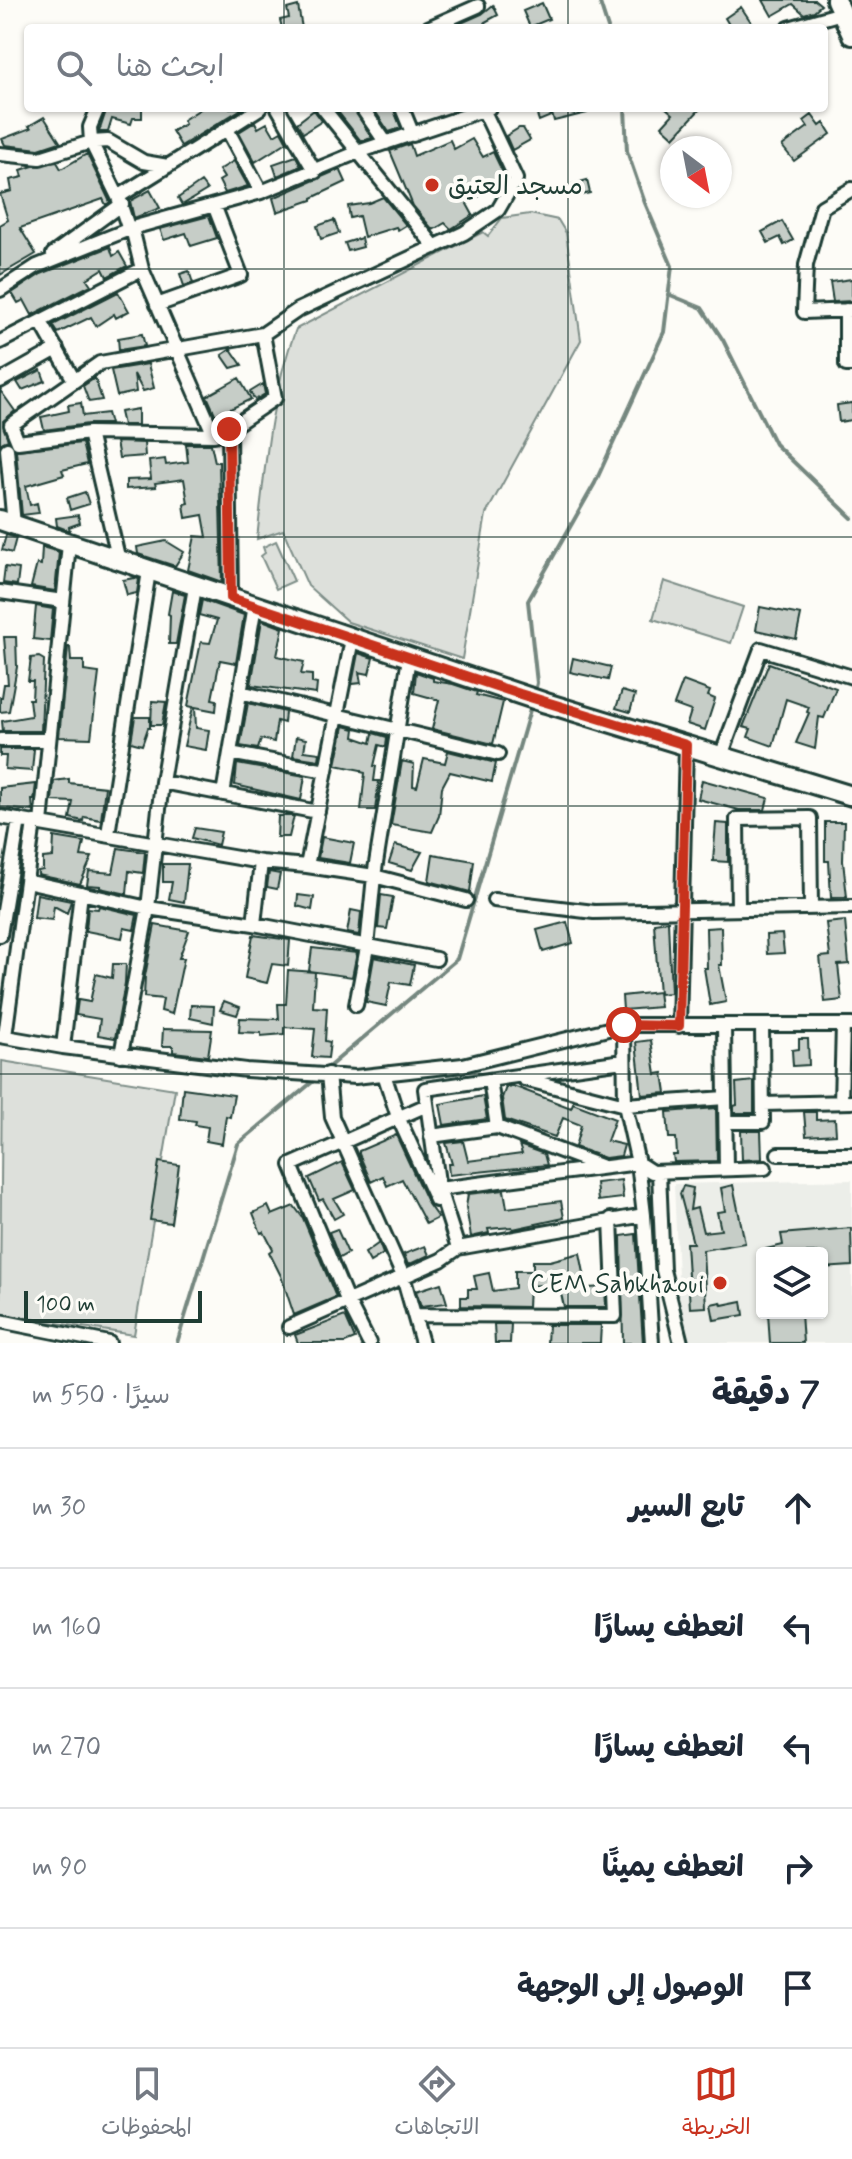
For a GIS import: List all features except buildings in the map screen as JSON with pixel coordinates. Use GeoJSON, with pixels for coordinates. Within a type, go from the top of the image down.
{"type":"FeatureCollection","features":[{"type":"Feature","properties":{"kind":"street"},"geometry":{"type":"LineString","coordinates":[[437,24],[478,6]]}},
{"type":"Feature","properties":{"kind":"street"},"geometry":{"type":"LineString","coordinates":[[802,24],[843,12],[852,35]]}},
{"type":"Feature","properties":{"kind":"street"},"geometry":{"type":"LineString","coordinates":[[96,112],[90,127],[91,142],[120,201],[142,269],[214,435]]}},
{"type":"Feature","properties":{"kind":"street"},"geometry":{"type":"LineString","coordinates":[[0,290],[37,266],[168,166],[254,112]]}},
{"type":"Feature","properties":{"kind":"street"},"geometry":{"type":"LineString","coordinates":[[280,112],[315,172]]}},
{"type":"Feature","properties":{"kind":"street"},"geometry":{"type":"LineString","coordinates":[[326,112],[435,247]]}},
{"type":"Feature","properties":{"kind":"street"},"geometry":{"type":"LineString","coordinates":[[365,112],[386,143]]}},
{"type":"Feature","properties":{"kind":"street"},"geometry":{"type":"LineString","coordinates":[[404,112],[413,135]]}},
{"type":"Feature","properties":{"kind":"street"},"geometry":{"type":"LineString","coordinates":[[37,266],[131,229],[261,192],[359,152],[475,112]]}},
{"type":"Feature","properties":{"kind":"street"},"geometry":{"type":"LineString","coordinates":[[18,442],[11,425],[100,363],[263,334],[298,310],[464,233],[498,210],[516,179],[484,112]]}},
{"type":"Feature","properties":{"kind":"street"},"geometry":{"type":"LineString","coordinates":[[227,129],[261,192]]}},
{"type":"Feature","properties":{"kind":"street"},"geometry":{"type":"LineString","coordinates":[[0,154],[40,158],[91,142],[108,141],[144,162],[168,166]]}},
{"type":"Feature","properties":{"kind":"street"},"geometry":{"type":"LineString","coordinates":[[852,189],[822,207],[806,265],[804,312],[849,310],[846,365],[852,365]]}},
{"type":"Feature","properties":{"kind":"street"},"geometry":{"type":"LineString","coordinates":[[157,305],[241,275],[214,205]]}},
{"type":"Feature","properties":{"kind":"street"},"geometry":{"type":"LineString","coordinates":[[0,342],[142,269]]}},
{"type":"Feature","properties":{"kind":"street"},"geometry":{"type":"LineString","coordinates":[[41,322],[74,380]]}},
{"type":"Feature","properties":{"kind":"street"},"geometry":{"type":"LineString","coordinates":[[263,334],[275,398],[229,429],[214,435],[89,433],[18,442],[3,451],[7,523],[546,703],[852,796]]}},
{"type":"Feature","properties":{"kind":"street"},"geometry":{"type":"LineString","coordinates":[[0,381],[57,349]]}},
{"type":"Feature","properties":{"kind":"street"},"geometry":{"type":"LineString","coordinates":[[229,429],[231,598]]}},
{"type":"Feature","properties":{"kind":"street"},"geometry":{"type":"LineString","coordinates":[[89,433],[119,561]]}},
{"type":"Feature","properties":{"kind":"street"},"geometry":{"type":"LineString","coordinates":[[69,544],[38,823],[26,881],[3,1036],[63,1047],[246,1070],[355,1077],[463,1065],[624,1025],[847,1025],[847,1102],[763,1104]]}},
{"type":"Feature","properties":{"kind":"street"},"geometry":{"type":"LineString","coordinates":[[108,834],[149,571]]}},
{"type":"Feature","properties":{"kind":"street"},"geometry":{"type":"LineString","coordinates":[[121,1055],[148,908],[162,782],[195,587]]}},
{"type":"Feature","properties":{"kind":"street"},"geometry":{"type":"LineString","coordinates":[[0,592],[63,601]]}},
{"type":"Feature","properties":{"kind":"street"},"geometry":{"type":"LineString","coordinates":[[223,794],[255,605]]}},
{"type":"Feature","properties":{"kind":"street"},"geometry":{"type":"LineString","coordinates":[[307,866],[352,639]]}},
{"type":"Feature","properties":{"kind":"street"},"geometry":{"type":"LineString","coordinates":[[721,756],[761,649],[852,677]]}},
{"type":"Feature","properties":{"kind":"street"},"geometry":{"type":"LineString","coordinates":[[356,1005],[409,658]]}},
{"type":"Feature","properties":{"kind":"street"},"geometry":{"type":"LineString","coordinates":[[240,692],[498,754]]}},
{"type":"Feature","properties":{"kind":"street"},"geometry":{"type":"LineString","coordinates":[[0,740],[49,740]]}},
{"type":"Feature","properties":{"kind":"street"},"geometry":{"type":"LineString","coordinates":[[679,1026],[686,745]]}},
{"type":"Feature","properties":{"kind":"street"},"geometry":{"type":"LineString","coordinates":[[230,753],[326,771]]}},
{"type":"Feature","properties":{"kind":"street"},"geometry":{"type":"LineString","coordinates":[[162,782],[318,812]]}},
{"type":"Feature","properties":{"kind":"street"},"geometry":{"type":"LineString","coordinates":[[0,817],[261,862],[374,876],[466,900]]}},
{"type":"Feature","properties":{"kind":"street"},"geometry":{"type":"LineString","coordinates":[[738,909],[737,819],[810,818],[811,908]]}},
{"type":"Feature","properties":{"kind":"street"},"geometry":{"type":"LineString","coordinates":[[0,935],[4,888],[19,820]]}},
{"type":"Feature","properties":{"kind":"street"},"geometry":{"type":"LineString","coordinates":[[254,924],[261,862]]}},
{"type":"Feature","properties":{"kind":"street"},"geometry":{"type":"LineString","coordinates":[[26,881],[148,908],[254,924],[436,959]]}},
{"type":"Feature","properties":{"kind":"street"},"geometry":{"type":"LineString","coordinates":[[63,1047],[81,893]]}},
{"type":"Feature","properties":{"kind":"street"},"geometry":{"type":"LineString","coordinates":[[494,900],[594,912],[852,907]]}},
{"type":"Feature","properties":{"kind":"street"},"geometry":{"type":"LineString","coordinates":[[624,1025],[625,1105],[638,1163],[644,1215],[652,1343]]}},
{"type":"Feature","properties":{"kind":"street"},"geometry":{"type":"LineString","coordinates":[[726,1122],[763,1122],[762,1025]]}},
{"type":"Feature","properties":{"kind":"street"},"geometry":{"type":"LineString","coordinates":[[724,1026],[726,1169]]}},
{"type":"Feature","properties":{"kind":"street"},"geometry":{"type":"LineString","coordinates":[[458,1248],[439,1189],[425,1089],[623,1061]]}},
{"type":"Feature","properties":{"kind":"street"},"geometry":{"type":"LineString","coordinates":[[328,1074],[332,1117],[403,1276],[422,1343]]}},
{"type":"Feature","properties":{"kind":"street"},"geometry":{"type":"LineString","coordinates":[[384,1074],[398,1117],[458,1248]]}},
{"type":"Feature","properties":{"kind":"street"},"geometry":{"type":"LineString","coordinates":[[515,1076],[625,1105],[725,1098]]}},
{"type":"Feature","properties":{"kind":"street"},"geometry":{"type":"LineString","coordinates":[[490,1080],[497,1127]]}},
{"type":"Feature","properties":{"kind":"street"},"geometry":{"type":"LineString","coordinates":[[365,1342],[291,1165],[427,1105]]}},
{"type":"Feature","properties":{"kind":"street"},"geometry":{"type":"LineString","coordinates":[[431,1136],[497,1127],[606,1169]]}},
{"type":"Feature","properties":{"kind":"street"},"geometry":{"type":"LineString","coordinates":[[778,1154],[852,1154]]}},
{"type":"Feature","properties":{"kind":"street"},"geometry":{"type":"LineString","coordinates":[[439,1189],[638,1163],[652,1172],[765,1168]]}},
{"type":"Feature","properties":{"kind":"street"},"geometry":{"type":"LineString","coordinates":[[659,1172],[663,1270],[681,1343]]}},
{"type":"Feature","properties":{"kind":"street"},"geometry":{"type":"LineString","coordinates":[[289,1327],[441,1260],[458,1248],[644,1215]]}},
{"type":"Feature","properties":{"kind":"street"},"geometry":{"type":"LineString","coordinates":[[414,1315],[615,1316],[611,1219]]}},
{"type":"Feature","properties":{"kind":"street"},"geometry":{"type":"LineString","coordinates":[[0,1321],[109,1343]]}},
{"type":"Feature","properties":{"kind":"street"},"geometry":{"type":"LineString","coordinates":[[36,1343],[39,1328]]}},
{"type":"Feature","properties":{"kind":"shaded area"},"geometry":{"type":"Polygon","coordinates":[[[530,214],[558,220],[566,233],[581,340],[486,514],[462,659],[348,622],[308,586],[283,530],[257,539],[270,432],[280,380],[296,329],[483,232],[488,236],[502,218],[530,214]]]}},
{"type":"Feature","properties":{"kind":"shaded area"},"geometry":{"type":"Polygon","coordinates":[[[276,541],[294,581],[276,589],[261,556],[265,553],[263,547],[276,541]]]}},
{"type":"Feature","properties":{"kind":"shaded area"},"geometry":{"type":"Polygon","coordinates":[[[664,581],[743,607],[731,643],[653,619],[664,581]]]}},
{"type":"Feature","properties":{"kind":"shaded area"},"geometry":{"type":"Polygon","coordinates":[[[2,1061],[175,1089],[134,1335],[0,1314],[2,1061]]]}},
{"type":"Feature","properties":{"kind":"shaded area","name":"CEM Sabkhaoui"},"geometry":{"type":"Polygon","coordinates":[[[852,1180],[852,1343],[686,1343],[680,1323],[674,1184],[852,1180]]]}},
{"type":"Feature","properties":{"kind":"waterway"},"geometry":{"type":"LineString","coordinates":[[599,0],[607,24]]}},
{"type":"Feature","properties":{"kind":"waterway"},"geometry":{"type":"LineString","coordinates":[[534,695],[537,683],[528,601],[595,483],[664,332],[672,266],[627,151],[625,112]]}},
{"type":"Feature","properties":{"kind":"waterway"},"geometry":{"type":"LineString","coordinates":[[668,294],[702,308],[723,340],[775,444],[852,518]]}},
{"type":"Feature","properties":{"kind":"waterway"},"geometry":{"type":"LineString","coordinates":[[325,1070],[457,959],[532,703]]}},
{"type":"Feature","properties":{"kind":"waterway"},"geometry":{"type":"LineString","coordinates":[[177,1343],[238,1144],[316,1079]]}},
{"type":"Feature","properties":{"kind":"place","name":"مسجد العتيق"},"geometry":{"type":"Point","coordinates":[432,185]}},
{"type":"Feature","properties":{"kind":"place","name":"CEM Sabkhaoui"},"geometry":{"type":"Point","coordinates":[720,1283]}},
{"type":"Feature","properties":{"kind":"route"},"geometry":{"type":"LineString","coordinates":[[229,429],[231,598],[520,694],[686,745],[679,1026],[624,1025]]}}]}
